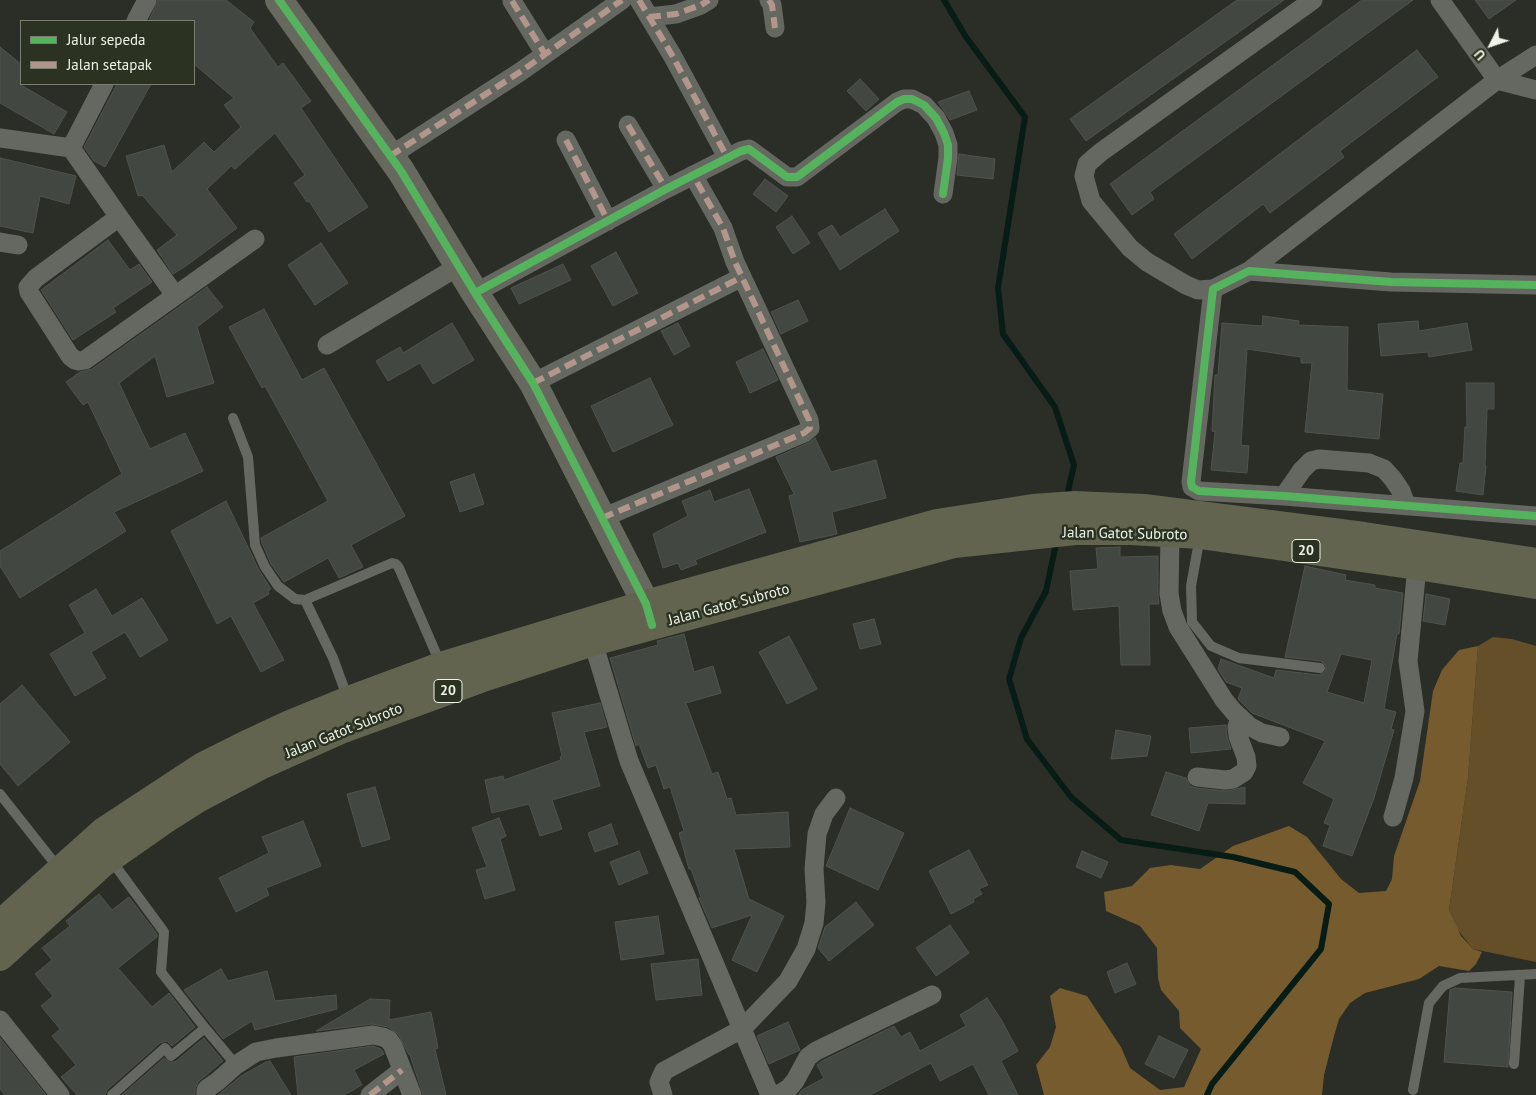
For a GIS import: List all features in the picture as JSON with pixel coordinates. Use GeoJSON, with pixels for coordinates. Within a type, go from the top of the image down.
{"type":"FeatureCollection","features":[{"type":"Feature","properties":{"kind":"highway","name":"Jalan Gatot Subroto"},"geometry":{"type":"LineString","coordinates":[[0,924],[68,879],[110,859],[199,798],[260,766],[343,728],[593,642],[649,614],[937,523],[1033,508],[1131,531],[1170,534],[1202,525],[1364,536],[1536,562]]}},
{"type":"Feature","properties":{"kind":"highway","name":"Jalan Gatot Subroto"},"geometry":{"type":"LineString","coordinates":[[0,957],[68,879],[104,831],[203,766],[245,745],[348,700],[441,666],[649,614],[1075,518],[1144,508],[1202,525],[1417,566],[1536,585]]}},
{"type":"Feature","properties":{"kind":"street"},"geometry":{"type":"LineString","coordinates":[[137,20],[147,0]]}},
{"type":"Feature","properties":{"kind":"street"},"geometry":{"type":"LineString","coordinates":[[279,0],[390,156],[533,383],[649,614]]}},
{"type":"Feature","properties":{"kind":"street"},"geometry":{"type":"LineString","coordinates":[[390,156],[545,54],[622,0]]}},
{"type":"Feature","properties":{"kind":"street"},"geometry":{"type":"LineString","coordinates":[[638,0],[672,55],[727,158]]}},
{"type":"Feature","properties":{"kind":"street"},"geometry":{"type":"LineString","coordinates":[[649,17],[676,14],[702,5],[709,0]]}},
{"type":"Feature","properties":{"kind":"street"},"geometry":{"type":"LineString","coordinates":[[770,0],[775,28]]}},
{"type":"Feature","properties":{"kind":"street"},"geometry":{"type":"LineString","coordinates":[[1313,0],[1101,152],[1088,164],[1084,176],[1091,201],[1130,248],[1147,262],[1186,285],[1198,290],[1213,289],[1249,271],[1497,80],[1536,55]]}},
{"type":"Feature","properties":{"kind":"street"},"geometry":{"type":"LineString","coordinates":[[1440,0],[1497,80],[1536,90]]}},
{"type":"Feature","properties":{"kind":"street"},"geometry":{"type":"LineString","coordinates":[[512,1],[545,54]]}},
{"type":"Feature","properties":{"kind":"street"},"geometry":{"type":"LineString","coordinates":[[71,148],[103,85]]}},
{"type":"Feature","properties":{"kind":"street"},"geometry":{"type":"LineString","coordinates":[[475,293],[741,150],[749,149],[787,177],[797,177],[897,102],[912,99],[924,105],[936,118],[944,133],[948,145],[948,158],[943,194]]}},
{"type":"Feature","properties":{"kind":"street"},"geometry":{"type":"LineString","coordinates":[[628,125],[666,189]]}},
{"type":"Feature","properties":{"kind":"street"},"geometry":{"type":"LineString","coordinates":[[0,138],[71,148],[175,295]]}},
{"type":"Feature","properties":{"kind":"street"},"geometry":{"type":"LineString","coordinates":[[566,140],[608,222]]}},
{"type":"Feature","properties":{"kind":"street"},"geometry":{"type":"LineString","coordinates":[[602,518],[804,433],[810,428],[809,420],[735,262],[723,228],[693,175]]}},
{"type":"Feature","properties":{"kind":"street"},"geometry":{"type":"LineString","coordinates":[[119,217],[36,278],[28,288],[70,356],[79,361],[85,360],[256,239]]}},
{"type":"Feature","properties":{"kind":"street"},"geometry":{"type":"LineString","coordinates":[[327,345],[459,266]]}},
{"type":"Feature","properties":{"kind":"street"},"geometry":{"type":"LineString","coordinates":[[1249,271],[1392,282],[1536,285]]}},
{"type":"Feature","properties":{"kind":"street"},"geometry":{"type":"LineString","coordinates":[[533,383],[742,277]]}},
{"type":"Feature","properties":{"kind":"street"},"geometry":{"type":"LineString","coordinates":[[1213,289],[1191,482],[1192,487],[1199,492],[1284,496],[1536,516]]}},
{"type":"Feature","properties":{"kind":"street"},"geometry":{"type":"LineString","coordinates":[[1284,496],[1302,470],[1311,461],[1319,459],[1369,463],[1384,469],[1401,491],[1406,505]]}},
{"type":"Feature","properties":{"kind":"street"},"geometry":{"type":"LineString","coordinates":[[1170,534],[1169,594],[1172,611],[1178,627],[1224,700],[1249,726],[1262,734],[1280,737]]}},
{"type":"Feature","properties":{"kind":"street"},"geometry":{"type":"LineString","coordinates":[[1393,817],[1404,778],[1415,711],[1408,661],[1417,566]]}},
{"type":"Feature","properties":{"kind":"street"},"geometry":{"type":"LineString","coordinates":[[593,642],[629,761],[770,1095]]}},
{"type":"Feature","properties":{"kind":"street"},"geometry":{"type":"LineString","coordinates":[[1197,776],[1233,780],[1244,772],[1247,766],[1246,757],[1238,736],[1237,727],[1240,717]]}},
{"type":"Feature","properties":{"kind":"street"},"geometry":{"type":"LineString","coordinates":[[663,1095],[659,1082],[664,1071],[742,1029],[788,980],[806,949],[814,923],[816,902],[814,869],[816,834],[824,814],[836,798]]}},
{"type":"Feature","properties":{"kind":"street"},"geometry":{"type":"LineString","coordinates":[[778,1095],[789,1088],[808,1057],[816,1051],[932,995]]}},
{"type":"Feature","properties":{"kind":"street"},"geometry":{"type":"LineString","coordinates":[[0,1020],[60,1095]]}},
{"type":"Feature","properties":{"kind":"street"},"geometry":{"type":"LineString","coordinates":[[206,1095],[206,1090],[236,1065],[256,1052],[373,1035],[389,1040],[412,1095]]}},
{"type":"Feature","properties":{"kind":"street"},"geometry":{"type":"LineString","coordinates":[[370,1095],[402,1070]]}},
{"type":"Feature","properties":{"kind":"lane"},"geometry":{"type":"LineString","coordinates":[[233,418],[248,457],[255,545],[265,567],[278,586],[295,599],[305,600],[392,563],[396,564],[441,666]]}},
{"type":"Feature","properties":{"kind":"lane"},"geometry":{"type":"LineString","coordinates":[[1202,525],[1191,586],[1192,622],[1211,646],[1239,658],[1320,668]]}},
{"type":"Feature","properties":{"kind":"lane"},"geometry":{"type":"LineString","coordinates":[[305,600],[333,658],[348,700]]}},
{"type":"Feature","properties":{"kind":"lane"},"geometry":{"type":"LineString","coordinates":[[0,794],[68,879]]}},
{"type":"Feature","properties":{"kind":"lane"},"geometry":{"type":"LineString","coordinates":[[110,859],[164,932],[161,972],[236,1065]]}},
{"type":"Feature","properties":{"kind":"lane"},"geometry":{"type":"LineString","coordinates":[[1413,1090],[1429,1003],[1444,986],[1460,978],[1536,974]]}},
{"type":"Feature","properties":{"kind":"lane"},"geometry":{"type":"LineString","coordinates":[[1514,1064],[1520,976]]}},
{"type":"Feature","properties":{"kind":"lane"},"geometry":{"type":"LineString","coordinates":[[112,1095],[165,1048],[171,1056],[205,1028]]}},
{"type":"Feature","properties":{"kind":"shaded area"},"geometry":{"type":"Polygon","coordinates":[[[1493,637],[1512,639],[1536,646],[1536,962],[1473,949],[1457,929],[1449,910],[1468,778],[1478,646],[1493,637]]]}},
{"type":"Feature","properties":{"kind":"shaded area"},"geometry":{"type":"Polygon","coordinates":[[[1478,646],[1468,778],[1449,910],[1461,936],[1473,949],[1482,952],[1476,964],[1469,971],[1439,966],[1419,979],[1365,993],[1350,1003],[1339,1019],[1324,1075],[1322,1095],[1044,1095],[1036,1065],[1050,1047],[1056,1027],[1050,996],[1060,988],[1087,996],[1121,1047],[1130,1068],[1160,1090],[1184,1087],[1201,1049],[1180,1028],[1179,1011],[1161,990],[1158,978],[1157,948],[1140,926],[1106,911],[1104,892],[1132,886],[1150,868],[1171,865],[1200,869],[1233,846],[1289,826],[1307,837],[1341,879],[1359,893],[1386,891],[1392,879],[1394,856],[1420,781],[1433,691],[1442,670],[1459,650],[1478,646]]]}},
{"type":"Feature","properties":{"kind":"building"},"geometry":{"type":"Polygon","coordinates":[[[158,0],[226,0],[254,22],[250,28],[278,67],[283,63],[311,101],[301,108],[368,207],[329,232],[309,201],[307,202],[294,183],[305,175],[275,133],[235,169],[231,166],[207,189],[237,228],[173,274],[157,250],[177,235],[142,195],[138,196],[126,156],[164,145],[172,172],[204,142],[214,152],[241,127],[224,105],[234,98],[195,65],[195,20],[149,20],[158,0]]]}},
{"type":"Feature","properties":{"kind":"building"},"geometry":{"type":"Polygon","coordinates":[[[1237,0],[1284,0],[1086,141],[1070,119],[1237,0]]]}},
{"type":"Feature","properties":{"kind":"building"},"geometry":{"type":"Polygon","coordinates":[[[1362,0],[1413,0],[1150,192],[1154,199],[1132,215],[1110,184],[1362,0]]]}},
{"type":"Feature","properties":{"kind":"building"},"geometry":{"type":"Polygon","coordinates":[[[1475,0],[1516,0],[1489,19],[1475,0]]]}},
{"type":"Feature","properties":{"kind":"building"},"geometry":{"type":"Polygon","coordinates":[[[0,47],[20,63],[20,85],[67,112],[54,134],[0,103],[0,47]]]}},
{"type":"Feature","properties":{"kind":"building"},"geometry":{"type":"Polygon","coordinates":[[[1417,50],[1438,77],[1340,151],[1344,157],[1270,213],[1263,204],[1192,259],[1174,234],[1417,50]]]}},
{"type":"Feature","properties":{"kind":"building"},"geometry":{"type":"Polygon","coordinates":[[[860,79],[879,99],[866,111],[847,91],[860,79]]]}},
{"type":"Feature","properties":{"kind":"building"},"geometry":{"type":"Polygon","coordinates":[[[116,85],[150,85],[105,167],[94,161],[84,147],[116,85]]]}},
{"type":"Feature","properties":{"kind":"building"},"geometry":{"type":"Polygon","coordinates":[[[969,91],[977,110],[950,120],[938,102],[969,91]]]}},
{"type":"Feature","properties":{"kind":"building"},"geometry":{"type":"Polygon","coordinates":[[[959,154],[995,159],[993,179],[957,175],[959,154]]]}},
{"type":"Feature","properties":{"kind":"building"},"geometry":{"type":"Polygon","coordinates":[[[0,158],[76,176],[69,204],[40,196],[33,233],[0,226],[0,158]]]}},
{"type":"Feature","properties":{"kind":"building"},"geometry":{"type":"Polygon","coordinates":[[[765,179],[788,196],[776,212],[753,194],[765,179]]]}},
{"type":"Feature","properties":{"kind":"building"},"geometry":{"type":"Polygon","coordinates":[[[885,209],[899,231],[840,270],[818,233],[832,225],[840,237],[885,209]]]}},
{"type":"Feature","properties":{"kind":"building"},"geometry":{"type":"Polygon","coordinates":[[[792,216],[810,243],[793,254],[776,227],[792,216]]]}},
{"type":"Feature","properties":{"kind":"building"},"geometry":{"type":"Polygon","coordinates":[[[108,240],[130,270],[139,264],[152,282],[113,308],[116,312],[73,340],[41,290],[108,240]]]}},
{"type":"Feature","properties":{"kind":"building"},"geometry":{"type":"Polygon","coordinates":[[[321,243],[348,283],[315,305],[288,265],[321,243]]]}},
{"type":"Feature","properties":{"kind":"building"},"geometry":{"type":"Polygon","coordinates":[[[616,252],[638,293],[613,306],[591,266],[616,252]]]}},
{"type":"Feature","properties":{"kind":"building"},"geometry":{"type":"Polygon","coordinates":[[[563,264],[571,280],[519,304],[511,288],[563,264]]]}},
{"type":"Feature","properties":{"kind":"building"},"geometry":{"type":"Polygon","coordinates":[[[207,287],[223,307],[197,327],[214,383],[167,397],[155,356],[119,383],[150,449],[185,433],[203,471],[114,512],[126,531],[20,598],[0,566],[0,551],[122,474],[88,402],[83,405],[66,382],[80,372],[92,369],[207,287]]]}},
{"type":"Feature","properties":{"kind":"building"},"geometry":{"type":"Polygon","coordinates":[[[798,300],[808,321],[781,334],[771,312],[798,300]]]}},
{"type":"Feature","properties":{"kind":"building"},"geometry":{"type":"Polygon","coordinates":[[[264,309],[302,380],[324,368],[405,516],[351,545],[363,567],[339,578],[328,558],[284,582],[271,564],[262,543],[261,538],[328,501],[265,386],[262,388],[229,327],[264,309]]]}},
{"type":"Feature","properties":{"kind":"building"},"geometry":{"type":"Polygon","coordinates":[[[1263,316],[1299,321],[1298,325],[1348,327],[1347,390],[1383,394],[1379,439],[1305,432],[1312,363],[1301,363],[1301,357],[1247,349],[1241,445],[1249,446],[1247,473],[1211,470],[1215,432],[1212,431],[1215,375],[1218,375],[1222,323],[1262,326],[1263,316]]]}},
{"type":"Feature","properties":{"kind":"building"},"geometry":{"type":"Polygon","coordinates":[[[1418,321],[1419,331],[1467,323],[1472,350],[1429,357],[1428,352],[1381,356],[1378,324],[1418,321]]]}},
{"type":"Feature","properties":{"kind":"building"},"geometry":{"type":"Polygon","coordinates":[[[452,323],[474,360],[433,384],[420,363],[388,381],[376,361],[400,347],[403,353],[452,323]]]}},
{"type":"Feature","properties":{"kind":"building"},"geometry":{"type":"Polygon","coordinates":[[[678,323],[690,346],[674,355],[661,331],[678,323]]]}},
{"type":"Feature","properties":{"kind":"building"},"geometry":{"type":"Polygon","coordinates":[[[763,349],[778,380],[750,393],[736,362],[763,349]]]}},
{"type":"Feature","properties":{"kind":"building"},"geometry":{"type":"Polygon","coordinates":[[[650,378],[673,425],[613,452],[591,406],[650,378]]]}},
{"type":"Feature","properties":{"kind":"building"},"geometry":{"type":"Polygon","coordinates":[[[1466,383],[1494,383],[1494,409],[1487,409],[1486,466],[1483,495],[1456,491],[1460,463],[1463,463],[1465,427],[1467,427],[1466,383]]]}},
{"type":"Feature","properties":{"kind":"building"},"geometry":{"type":"Polygon","coordinates":[[[815,438],[831,472],[876,460],[886,498],[832,512],[837,534],[800,542],[789,496],[794,494],[776,457],[815,438]]]}},
{"type":"Feature","properties":{"kind":"building"},"geometry":{"type":"Polygon","coordinates":[[[474,474],[484,504],[460,512],[450,482],[474,474]]]}},
{"type":"Feature","properties":{"kind":"building"},"geometry":{"type":"Polygon","coordinates":[[[749,489],[766,532],[695,560],[697,564],[681,570],[678,563],[663,568],[653,534],[688,516],[682,501],[710,490],[714,502],[749,489]]]}},
{"type":"Feature","properties":{"kind":"building"},"geometry":{"type":"Polygon","coordinates":[[[226,501],[259,570],[271,589],[268,591],[269,594],[253,603],[284,660],[261,672],[231,616],[217,624],[171,531],[226,501]]]}},
{"type":"Feature","properties":{"kind":"building"},"geometry":{"type":"Polygon","coordinates":[[[1120,547],[1120,557],[1158,556],[1159,604],[1149,604],[1150,665],[1121,665],[1119,606],[1073,610],[1070,571],[1098,569],[1096,548],[1120,547]]]}},
{"type":"Feature","properties":{"kind":"building"},"geometry":{"type":"Polygon","coordinates":[[[1305,566],[1346,575],[1345,580],[1375,585],[1375,588],[1403,593],[1399,634],[1397,634],[1384,709],[1396,712],[1391,729],[1394,730],[1374,798],[1352,856],[1323,846],[1330,825],[1324,823],[1334,799],[1303,783],[1325,741],[1252,713],[1238,699],[1242,688],[1226,682],[1218,669],[1221,659],[1274,678],[1276,670],[1319,675],[1325,672],[1326,666],[1321,661],[1285,657],[1305,566]],[[1341,654],[1327,692],[1364,703],[1372,660],[1341,654]]]}},
{"type":"Feature","properties":{"kind":"building"},"geometry":{"type":"Polygon","coordinates":[[[96,589],[112,616],[142,598],[168,640],[140,657],[125,632],[91,652],[106,678],[75,696],[50,654],[85,633],[69,605],[96,589]]]}},
{"type":"Feature","properties":{"kind":"building"},"geometry":{"type":"Polygon","coordinates":[[[1426,594],[1450,599],[1445,625],[1423,621],[1426,594]]]}},
{"type":"Feature","properties":{"kind":"building"},"geometry":{"type":"Polygon","coordinates":[[[874,619],[881,644],[860,649],[853,624],[874,619]]]}},
{"type":"Feature","properties":{"kind":"building"},"geometry":{"type":"Polygon","coordinates":[[[684,634],[694,672],[713,666],[721,693],[686,703],[712,774],[718,772],[727,799],[731,798],[736,815],[788,812],[790,847],[734,849],[749,899],[784,916],[757,972],[732,960],[752,915],[712,928],[699,898],[701,897],[691,869],[689,869],[679,833],[684,831],[670,787],[664,789],[656,765],[648,768],[639,744],[636,746],[610,658],[658,645],[657,641],[684,634]]]}},
{"type":"Feature","properties":{"kind":"building"},"geometry":{"type":"Polygon","coordinates":[[[789,636],[817,689],[787,704],[759,652],[789,636]]]}},
{"type":"Feature","properties":{"kind":"building"},"geometry":{"type":"Polygon","coordinates":[[[22,685],[70,742],[18,786],[0,764],[0,704],[22,685]]]}},
{"type":"Feature","properties":{"kind":"building"},"geometry":{"type":"Polygon","coordinates":[[[600,703],[607,727],[584,732],[600,786],[552,800],[562,829],[540,836],[529,804],[492,813],[485,780],[503,776],[504,780],[561,760],[560,757],[562,756],[552,713],[600,703]]]}},
{"type":"Feature","properties":{"kind":"building"},"geometry":{"type":"Polygon","coordinates":[[[1226,725],[1231,749],[1191,753],[1189,728],[1226,725]]]}},
{"type":"Feature","properties":{"kind":"building"},"geometry":{"type":"Polygon","coordinates":[[[1116,730],[1151,736],[1147,756],[1111,759],[1116,730]]]}},
{"type":"Feature","properties":{"kind":"building"},"geometry":{"type":"Polygon","coordinates":[[[1166,772],[1186,778],[1190,786],[1196,788],[1226,791],[1245,787],[1245,804],[1208,803],[1199,831],[1151,815],[1166,772]]]}},
{"type":"Feature","properties":{"kind":"building"},"geometry":{"type":"Polygon","coordinates":[[[375,787],[390,839],[362,847],[347,794],[375,787]]]}},
{"type":"Feature","properties":{"kind":"building"},"geometry":{"type":"Polygon","coordinates":[[[850,808],[904,833],[878,890],[826,866],[850,808]]]}},
{"type":"Feature","properties":{"kind":"building"},"geometry":{"type":"Polygon","coordinates":[[[499,818],[506,836],[500,839],[515,890],[485,899],[476,870],[487,867],[472,828],[499,818]]]}},
{"type":"Feature","properties":{"kind":"building"},"geometry":{"type":"Polygon","coordinates":[[[303,821],[321,866],[266,888],[269,895],[236,912],[219,878],[269,853],[262,837],[303,821]]]}},
{"type":"Feature","properties":{"kind":"building"},"geometry":{"type":"Polygon","coordinates":[[[611,824],[618,844],[595,852],[588,833],[611,824]]]}},
{"type":"Feature","properties":{"kind":"building"},"geometry":{"type":"Polygon","coordinates":[[[969,850],[988,885],[979,889],[982,894],[973,899],[974,902],[951,914],[929,871],[969,850]]]}},
{"type":"Feature","properties":{"kind":"building"},"geometry":{"type":"Polygon","coordinates":[[[639,851],[648,873],[619,885],[610,862],[639,851]]]}},
{"type":"Feature","properties":{"kind":"building"},"geometry":{"type":"Polygon","coordinates":[[[1082,851],[1108,862],[1101,878],[1076,867],[1082,851]]]}},
{"type":"Feature","properties":{"kind":"building"},"geometry":{"type":"Polygon","coordinates":[[[99,894],[112,910],[129,897],[157,934],[157,937],[118,968],[152,1007],[169,993],[195,1027],[172,1046],[167,1041],[160,1043],[107,1090],[105,1095],[77,1095],[61,1077],[76,1065],[52,1036],[60,1029],[41,1006],[53,996],[35,974],[52,960],[42,948],[70,926],[66,921],[99,894]]]}},
{"type":"Feature","properties":{"kind":"building"},"geometry":{"type":"Polygon","coordinates":[[[856,902],[874,925],[829,961],[818,948],[825,927],[856,902]]]}},
{"type":"Feature","properties":{"kind":"building"},"geometry":{"type":"Polygon","coordinates":[[[658,916],[664,954],[621,960],[615,922],[658,916]]]}},
{"type":"Feature","properties":{"kind":"building"},"geometry":{"type":"Polygon","coordinates":[[[950,925],[969,953],[936,976],[916,948],[950,925]]]}},
{"type":"Feature","properties":{"kind":"building"},"geometry":{"type":"Polygon","coordinates":[[[698,959],[702,995],[656,1000],[651,964],[698,959]]]}},
{"type":"Feature","properties":{"kind":"building"},"geometry":{"type":"Polygon","coordinates":[[[1127,963],[1136,984],[1115,993],[1107,972],[1127,963]]]}},
{"type":"Feature","properties":{"kind":"building"},"geometry":{"type":"Polygon","coordinates":[[[221,969],[228,981],[267,971],[275,1001],[336,995],[337,1009],[255,1030],[252,1021],[223,1039],[184,990],[221,969]]]}},
{"type":"Feature","properties":{"kind":"building"},"geometry":{"type":"Polygon","coordinates":[[[1455,988],[1512,992],[1508,1067],[1444,1062],[1450,990],[1455,988]]]}},
{"type":"Feature","properties":{"kind":"building"},"geometry":{"type":"Polygon","coordinates":[[[987,998],[1018,1051],[1001,1061],[1018,1095],[989,1095],[973,1064],[940,1081],[931,1063],[870,1095],[798,1095],[802,1090],[824,1078],[817,1065],[822,1061],[894,1026],[901,1037],[910,1032],[920,1051],[966,1026],[960,1015],[987,998]]]}},
{"type":"Feature","properties":{"kind":"building"},"geometry":{"type":"Polygon","coordinates":[[[370,999],[390,1000],[389,1020],[431,1012],[438,1048],[435,1049],[446,1095],[423,1095],[410,1055],[398,1034],[388,1027],[372,1024],[316,1031],[370,999]]]}},
{"type":"Feature","properties":{"kind":"building"},"geometry":{"type":"Polygon","coordinates":[[[788,1022],[800,1050],[769,1064],[757,1036],[788,1022]]]}},
{"type":"Feature","properties":{"kind":"building"},"geometry":{"type":"Polygon","coordinates":[[[1159,1036],[1188,1050],[1174,1078],[1145,1064],[1159,1036]]]}},
{"type":"Feature","properties":{"kind":"building"},"geometry":{"type":"Polygon","coordinates":[[[0,1038],[46,1095],[5,1095],[0,1089],[0,1038]]]}},
{"type":"Feature","properties":{"kind":"building"},"geometry":{"type":"Polygon","coordinates":[[[204,1038],[223,1061],[198,1082],[195,1095],[122,1095],[164,1058],[169,1062],[175,1062],[204,1038]]]}},
{"type":"Feature","properties":{"kind":"building"},"geometry":{"type":"Polygon","coordinates":[[[373,1046],[381,1049],[384,1054],[354,1070],[362,1085],[344,1095],[298,1095],[294,1057],[373,1046]]]}},
{"type":"Feature","properties":{"kind":"building"},"geometry":{"type":"Polygon","coordinates":[[[270,1061],[291,1095],[218,1095],[241,1076],[270,1061]]]}},
{"type":"Feature","properties":{"kind":"waterway"},"geometry":{"type":"LineString","coordinates":[[944,0],[966,37],[1025,117],[998,288],[1003,334],[1055,407],[1074,465],[1066,500]]}},
{"type":"Feature","properties":{"kind":"waterway"},"geometry":{"type":"LineString","coordinates":[[1057,539],[1046,591],[1021,638],[1009,679],[1027,739],[1071,797],[1121,840],[1233,857],[1295,872],[1329,904],[1321,949],[1212,1084],[1207,1095]]}},
{"type":"Feature","properties":{"kind":"marked path"},"geometry":{"type":"LineString","coordinates":[[390,156],[520,72],[622,0]]}},
{"type":"Feature","properties":{"kind":"marked path"},"geometry":{"type":"LineString","coordinates":[[639,0],[672,55],[727,157]]}},
{"type":"Feature","properties":{"kind":"marked path"},"geometry":{"type":"LineString","coordinates":[[649,17],[676,14],[709,0]]}},
{"type":"Feature","properties":{"kind":"marked path"},"geometry":{"type":"LineString","coordinates":[[769,0],[772,5],[775,28]]}},
{"type":"Feature","properties":{"kind":"marked path"},"geometry":{"type":"LineString","coordinates":[[512,1],[545,54]]}},
{"type":"Feature","properties":{"kind":"marked path"},"geometry":{"type":"LineString","coordinates":[[628,125],[666,189]]}},
{"type":"Feature","properties":{"kind":"marked path"},"geometry":{"type":"LineString","coordinates":[[566,140],[608,221]]}},
{"type":"Feature","properties":{"kind":"marked path"},"geometry":{"type":"LineString","coordinates":[[602,518],[804,433],[810,428],[809,420],[735,262],[723,228],[693,175],[695,174]]}},
{"type":"Feature","properties":{"kind":"marked path"},"geometry":{"type":"LineString","coordinates":[[533,383],[742,277]]}},
{"type":"Feature","properties":{"kind":"marked path"},"geometry":{"type":"LineString","coordinates":[[370,1095],[402,1070]]}},
{"type":"Feature","properties":{"kind":"cycle path"},"geometry":{"type":"LineString","coordinates":[[279,0],[401,171],[475,293],[533,383],[646,604],[652,625]]}},
{"type":"Feature","properties":{"kind":"cycle path"},"geometry":{"type":"LineString","coordinates":[[475,293],[666,189],[741,151],[749,149],[787,177],[797,177],[897,102],[904,99],[912,99],[924,105],[936,118],[944,133],[948,145],[948,158],[943,194]]}},
{"type":"Feature","properties":{"kind":"cycle path"},"geometry":{"type":"LineString","coordinates":[[1536,285],[1391,282],[1249,271],[1213,289],[1191,482],[1192,487],[1199,491],[1536,516]]}}]}
